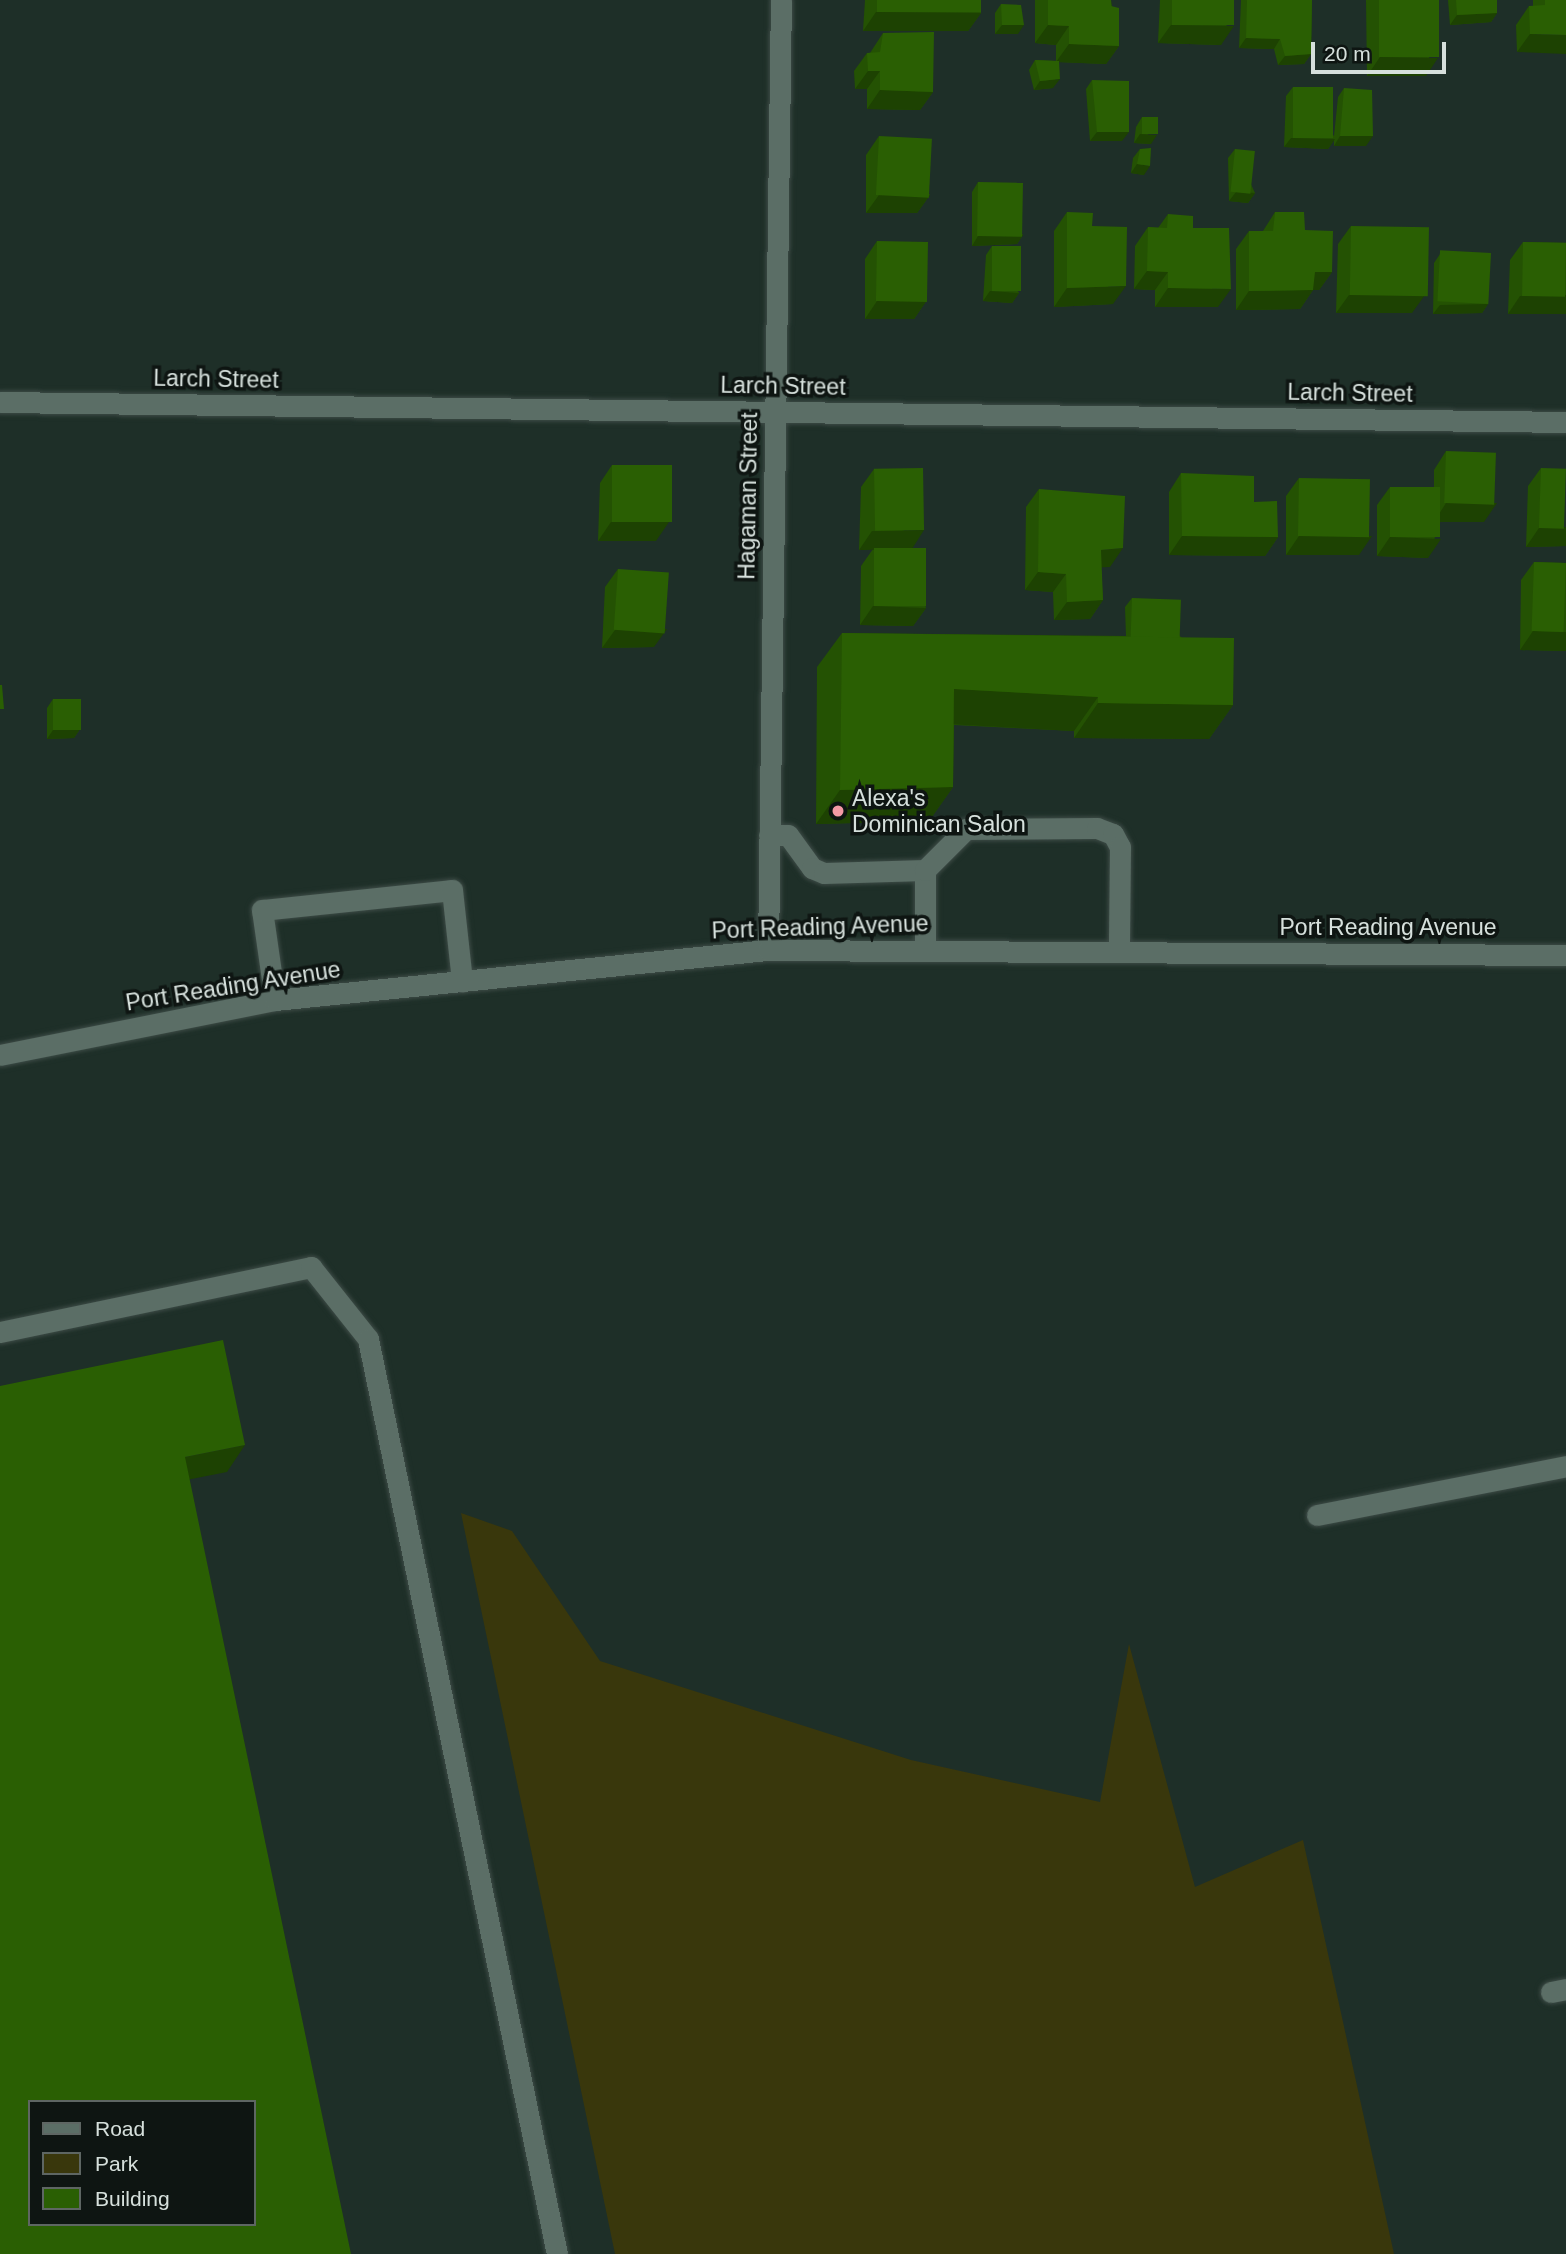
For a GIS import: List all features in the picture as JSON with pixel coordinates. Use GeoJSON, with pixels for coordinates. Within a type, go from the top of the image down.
{"type":"FeatureCollection","features":[{"type":"Feature","properties":{"kind":"street","name":"Hagaman Street"},"geometry":{"type":"LineString","coordinates":[[768,950],[781,0]]}},
{"type":"Feature","properties":{"kind":"street","name":"Larch Street"},"geometry":{"type":"LineString","coordinates":[[0,402],[1566,422]]}},
{"type":"Feature","properties":{"kind":"street"},"geometry":{"type":"LineString","coordinates":[[769,835],[788,835],[812,868],[824,873],[925,870],[966,829],[1097,828],[1113,834],[1120,848],[1119,951]]}},
{"type":"Feature","properties":{"kind":"street"},"geometry":{"type":"LineString","coordinates":[[925,870],[925,950]]}},
{"type":"Feature","properties":{"kind":"street"},"geometry":{"type":"LineString","coordinates":[[275,1000],[262,910],[452,890],[462,981]]}},
{"type":"Feature","properties":{"kind":"street","name":"Port Reading Avenue"},"geometry":{"type":"LineString","coordinates":[[0,1055],[275,1000],[768,950],[1566,955]]}},
{"type":"Feature","properties":{"kind":"street"},"geometry":{"type":"LineString","coordinates":[[0,1332],[311,1267],[368,1339],[557,2254]]}},
{"type":"Feature","properties":{"kind":"street"},"geometry":{"type":"LineString","coordinates":[[1317,1516],[1566,1466]]}},
{"type":"Feature","properties":{"kind":"green space"},"geometry":{"type":"Polygon","coordinates":[[[461,1513],[512,1531],[600,1661],[911,1760],[1100,1802],[1129,1644],[1195,1887],[1303,1840],[1394,2254],[615,2254],[461,1513]]]}},
{"type":"Feature","properties":{"kind":"building"},"geometry":{"type":"Polygon","coordinates":[[[877,0],[981,0],[981,12],[877,12],[877,0]]]}},
{"type":"Feature","properties":{"kind":"building"},"geometry":{"type":"Polygon","coordinates":[[[1048,0],[1111,0],[1111,6],[1119,8],[1119,46],[1069,44],[1069,26],[1048,25],[1048,0]]]}},
{"type":"Feature","properties":{"kind":"building"},"geometry":{"type":"Polygon","coordinates":[[[1172,0],[1234,0],[1234,25],[1172,25],[1172,0]]]}},
{"type":"Feature","properties":{"kind":"building"},"geometry":{"type":"Polygon","coordinates":[[[1247,0],[1312,0],[1311,54],[1285,56],[1280,39],[1246,38],[1247,0]]]}},
{"type":"Feature","properties":{"kind":"building"},"geometry":{"type":"Polygon","coordinates":[[[1379,0],[1439,0],[1439,57],[1379,57],[1379,0]]]}},
{"type":"Feature","properties":{"kind":"building"},"geometry":{"type":"Polygon","coordinates":[[[1456,0],[1497,0],[1497,13],[1457,15],[1456,0]]]}},
{"type":"Feature","properties":{"kind":"building"},"geometry":{"type":"Polygon","coordinates":[[[1545,0],[1566,0],[1566,35],[1530,34],[1529,6],[1545,5],[1545,0]]]}},
{"type":"Feature","properties":{"kind":"building"},"geometry":{"type":"Polygon","coordinates":[[[1001,4],[1021,5],[1024,25],[1002,25],[1001,4]]]}},
{"type":"Feature","properties":{"kind":"building"},"geometry":{"type":"Polygon","coordinates":[[[934,32],[933,92],[880,90],[880,71],[868,71],[867,53],[880,52],[883,33],[934,32]]]}},
{"type":"Feature","properties":{"kind":"building"},"geometry":{"type":"Polygon","coordinates":[[[1035,60],[1059,61],[1060,79],[1040,81],[1035,60]]]}},
{"type":"Feature","properties":{"kind":"building"},"geometry":{"type":"Polygon","coordinates":[[[1092,80],[1129,81],[1129,132],[1097,132],[1092,80]]]}},
{"type":"Feature","properties":{"kind":"building"},"geometry":{"type":"Polygon","coordinates":[[[1293,87],[1333,87],[1333,138],[1293,138],[1293,87]]]}},
{"type":"Feature","properties":{"kind":"building"},"geometry":{"type":"Polygon","coordinates":[[[1344,88],[1372,90],[1373,136],[1340,136],[1344,88]]]}},
{"type":"Feature","properties":{"kind":"building"},"geometry":{"type":"Polygon","coordinates":[[[1142,117],[1158,117],[1158,134],[1142,134],[1142,117]]]}},
{"type":"Feature","properties":{"kind":"building"},"geometry":{"type":"Polygon","coordinates":[[[879,136],[932,139],[929,198],[876,195],[879,136]]]}},
{"type":"Feature","properties":{"kind":"building"},"geometry":{"type":"Polygon","coordinates":[[[1151,148],[1150,166],[1137,164],[1140,149],[1151,148]]]}},
{"type":"Feature","properties":{"kind":"building"},"geometry":{"type":"Polygon","coordinates":[[[1235,149],[1255,151],[1250,194],[1231,192],[1235,149]]]}},
{"type":"Feature","properties":{"kind":"building"},"geometry":{"type":"Polygon","coordinates":[[[978,182],[1023,183],[1022,237],[977,236],[978,182]]]}},
{"type":"Feature","properties":{"kind":"building"},"geometry":{"type":"Polygon","coordinates":[[[1067,212],[1093,213],[1092,226],[1127,227],[1126,286],[1067,288],[1067,212]]]}},
{"type":"Feature","properties":{"kind":"building"},"geometry":{"type":"Polygon","coordinates":[[[1275,212],[1304,212],[1305,230],[1333,231],[1332,272],[1315,272],[1313,290],[1249,291],[1249,231],[1273,231],[1275,212]]]}},
{"type":"Feature","properties":{"kind":"building"},"geometry":{"type":"Polygon","coordinates":[[[1168,214],[1193,216],[1193,228],[1229,228],[1231,289],[1168,288],[1168,272],[1147,271],[1148,227],[1167,228],[1168,214]]]}},
{"type":"Feature","properties":{"kind":"building"},"geometry":{"type":"Polygon","coordinates":[[[1351,226],[1429,227],[1428,296],[1350,295],[1351,226]]]}},
{"type":"Feature","properties":{"kind":"building"},"geometry":{"type":"Polygon","coordinates":[[[877,241],[928,242],[927,302],[876,301],[877,241]]]}},
{"type":"Feature","properties":{"kind":"building"},"geometry":{"type":"Polygon","coordinates":[[[1523,242],[1566,243],[1565,297],[1522,296],[1523,242]]]}},
{"type":"Feature","properties":{"kind":"building"},"geometry":{"type":"Polygon","coordinates":[[[992,246],[1021,246],[1021,291],[992,291],[992,246]]]}},
{"type":"Feature","properties":{"kind":"building"},"geometry":{"type":"Polygon","coordinates":[[[1440,250],[1491,253],[1488,304],[1437,301],[1440,250]]]}},
{"type":"Feature","properties":{"kind":"building"},"geometry":{"type":"Polygon","coordinates":[[[1446,451],[1496,453],[1494,505],[1444,503],[1446,451]]]}},
{"type":"Feature","properties":{"kind":"building"},"geometry":{"type":"Polygon","coordinates":[[[612,465],[672,465],[672,522],[612,522],[612,465]]]}},
{"type":"Feature","properties":{"kind":"building"},"geometry":{"type":"Polygon","coordinates":[[[923,468],[924,530],[875,531],[874,469],[923,468]]]}},
{"type":"Feature","properties":{"kind":"building"},"geometry":{"type":"Polygon","coordinates":[[[1541,468],[1566,469],[1564,529],[1539,528],[1541,468]]]}},
{"type":"Feature","properties":{"kind":"building"},"geometry":{"type":"Polygon","coordinates":[[[1181,473],[1254,476],[1254,502],[1277,501],[1278,537],[1182,536],[1181,473]]]}},
{"type":"Feature","properties":{"kind":"building"},"geometry":{"type":"Polygon","coordinates":[[[1299,478],[1370,479],[1369,537],[1298,536],[1299,478]]]}},
{"type":"Feature","properties":{"kind":"building"},"geometry":{"type":"Polygon","coordinates":[[[1390,487],[1440,487],[1440,537],[1390,537],[1390,487]]]}},
{"type":"Feature","properties":{"kind":"building"},"geometry":{"type":"Polygon","coordinates":[[[1039,489],[1125,496],[1123,548],[1101,550],[1103,600],[1067,602],[1066,574],[1038,572],[1039,489]]]}},
{"type":"Feature","properties":{"kind":"building"},"geometry":{"type":"Polygon","coordinates":[[[874,548],[926,548],[926,606],[874,606],[874,548]]]}},
{"type":"Feature","properties":{"kind":"building"},"geometry":{"type":"Polygon","coordinates":[[[1534,562],[1566,563],[1564,632],[1532,631],[1534,562]]]}},
{"type":"Feature","properties":{"kind":"building"},"geometry":{"type":"Polygon","coordinates":[[[618,569],[669,573],[665,633],[614,630],[618,569]]]}},
{"type":"Feature","properties":{"kind":"building"},"geometry":{"type":"Polygon","coordinates":[[[1132,598],[1181,600],[1180,639],[1131,637],[1132,598]]]}},
{"type":"Feature","properties":{"kind":"building"},"geometry":{"type":"Polygon","coordinates":[[[842,633],[1234,638],[1233,705],[1098,703],[1098,697],[954,689],[953,787],[840,790],[842,633]]]}},
{"type":"Feature","properties":{"kind":"building"},"geometry":{"type":"Polygon","coordinates":[[[2,685],[4,709],[0,709],[2,685]]]}},
{"type":"Feature","properties":{"kind":"building"},"geometry":{"type":"Polygon","coordinates":[[[53,699],[81,699],[81,730],[53,730],[53,699]]]}},
{"type":"Feature","properties":{"kind":"building"},"geometry":{"type":"Polygon","coordinates":[[[223,1340],[245,1445],[185,1457],[351,2254],[0,2254],[0,1386],[223,1340]]]}},
{"type":"Feature","properties":{"kind":"place","name":"Alexa's Dominican Salon"},"geometry":{"type":"Point","coordinates":[838,811]}}]}
